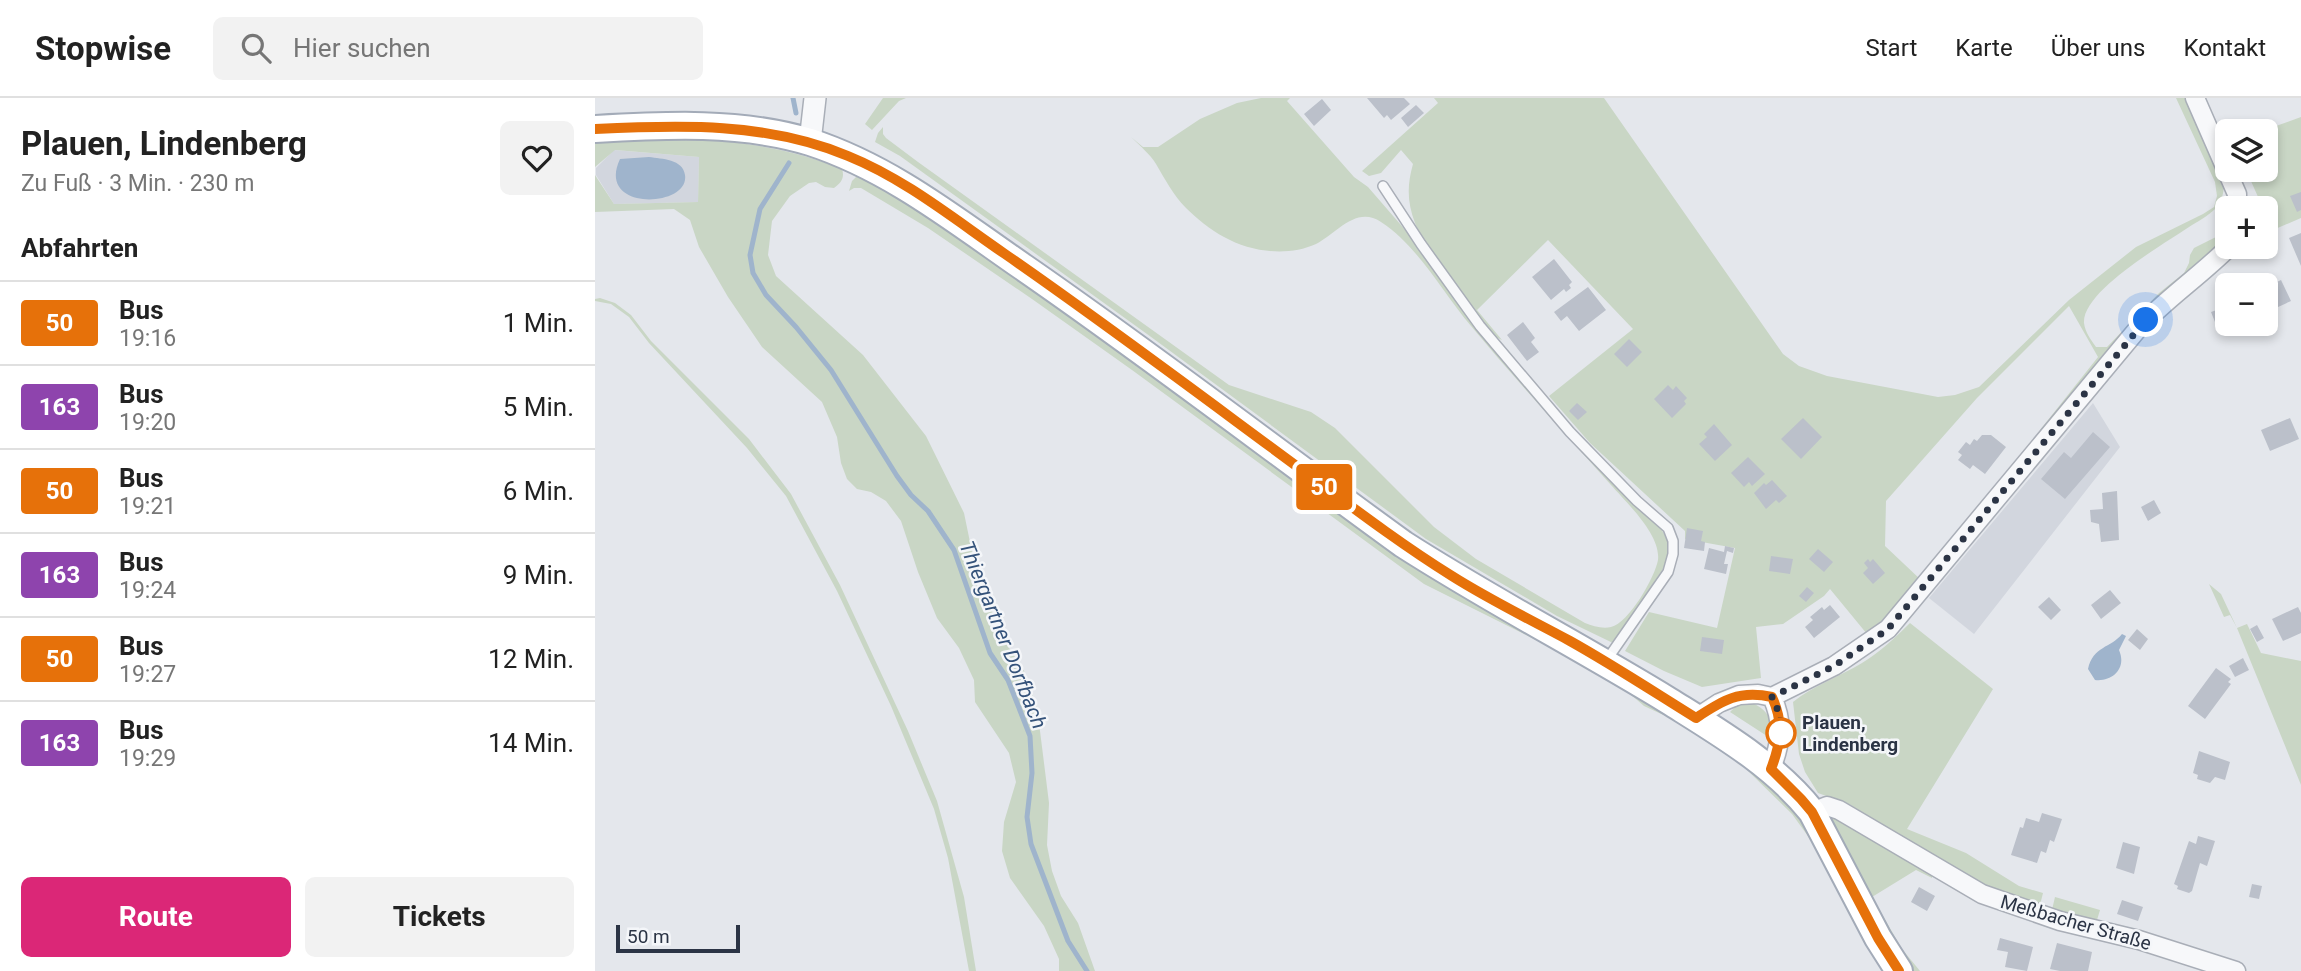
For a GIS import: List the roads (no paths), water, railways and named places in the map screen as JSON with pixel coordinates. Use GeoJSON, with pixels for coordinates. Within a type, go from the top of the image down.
{"type":"FeatureCollection","features":[{"type":"Feature","properties":{"kind":"main road"},"geometry":{"type":"LineString","coordinates":[[595,129],[717,127],[763,132],[810,142],[848,156],[919,194],[1084,309],[1403,544],[1454,577],[1605,662],[1696,718],[1771,769],[1812,812],[1878,938],[1899,971]]}},
{"type":"Feature","properties":{"kind":"street"},"geometry":{"type":"LineString","coordinates":[[810,142],[815,98]]}},
{"type":"Feature","properties":{"kind":"street"},"geometry":{"type":"LineString","coordinates":[[2195,98],[2237,196]]}},
{"type":"Feature","properties":{"kind":"street"},"geometry":{"type":"LineString","coordinates":[[1696,718],[1719,703],[1739,695],[1758,694],[1772,697],[1834,666],[1888,629],[2157,308],[2217,259]]}},
{"type":"Feature","properties":{"kind":"street"},"geometry":{"type":"LineString","coordinates":[[1771,769],[1781,733],[1780,715],[1772,697]]}},
{"type":"Feature","properties":{"kind":"street","name":"Meßbacher Straße"},"geometry":{"type":"LineString","coordinates":[[1812,812],[1826,806],[1839,810],[1982,894],[2060,921],[2139,940],[2236,971]]}},
{"type":"Feature","properties":{"kind":"lane"},"geometry":{"type":"LineString","coordinates":[[1383,186],[1421,244],[1481,326],[1570,432],[1637,501],[1668,528],[1673,541],[1668,572],[1605,662]]}},
{"type":"Feature","properties":{"kind":"water"},"geometry":{"type":"Polygon","coordinates":[[[649,157],[671,161],[680,166],[685,175],[683,186],[673,194],[645,199],[631,196],[620,188],[616,176],[620,159],[649,157]]]}},
{"type":"Feature","properties":{"kind":"water"},"geometry":{"type":"Polygon","coordinates":[[[2122,634],[2126,636],[2119,650],[2120,668],[2107,679],[2095,680],[2088,669],[2090,661],[2122,634]]]}},
{"type":"Feature","properties":{"kind":"waterway","name":"Thiergartner Dorfbach"},"geometry":{"type":"LineString","coordinates":[[793,98],[796,113]]}},
{"type":"Feature","properties":{"kind":"waterway","name":"Thiergartner Dorfbach"},"geometry":{"type":"LineString","coordinates":[[789,163],[760,209],[750,255],[753,273],[766,295],[831,370],[897,476],[911,495],[928,511],[954,550],[990,653],[1008,680],[1030,736],[1032,773],[1027,817],[1031,844],[1068,941],[1087,971]]}},
{"type":"Feature","properties":{"kind":"place","name":"Plauen, Lindenberg"},"geometry":{"type":"Point","coordinates":[1781,733]}}]}
